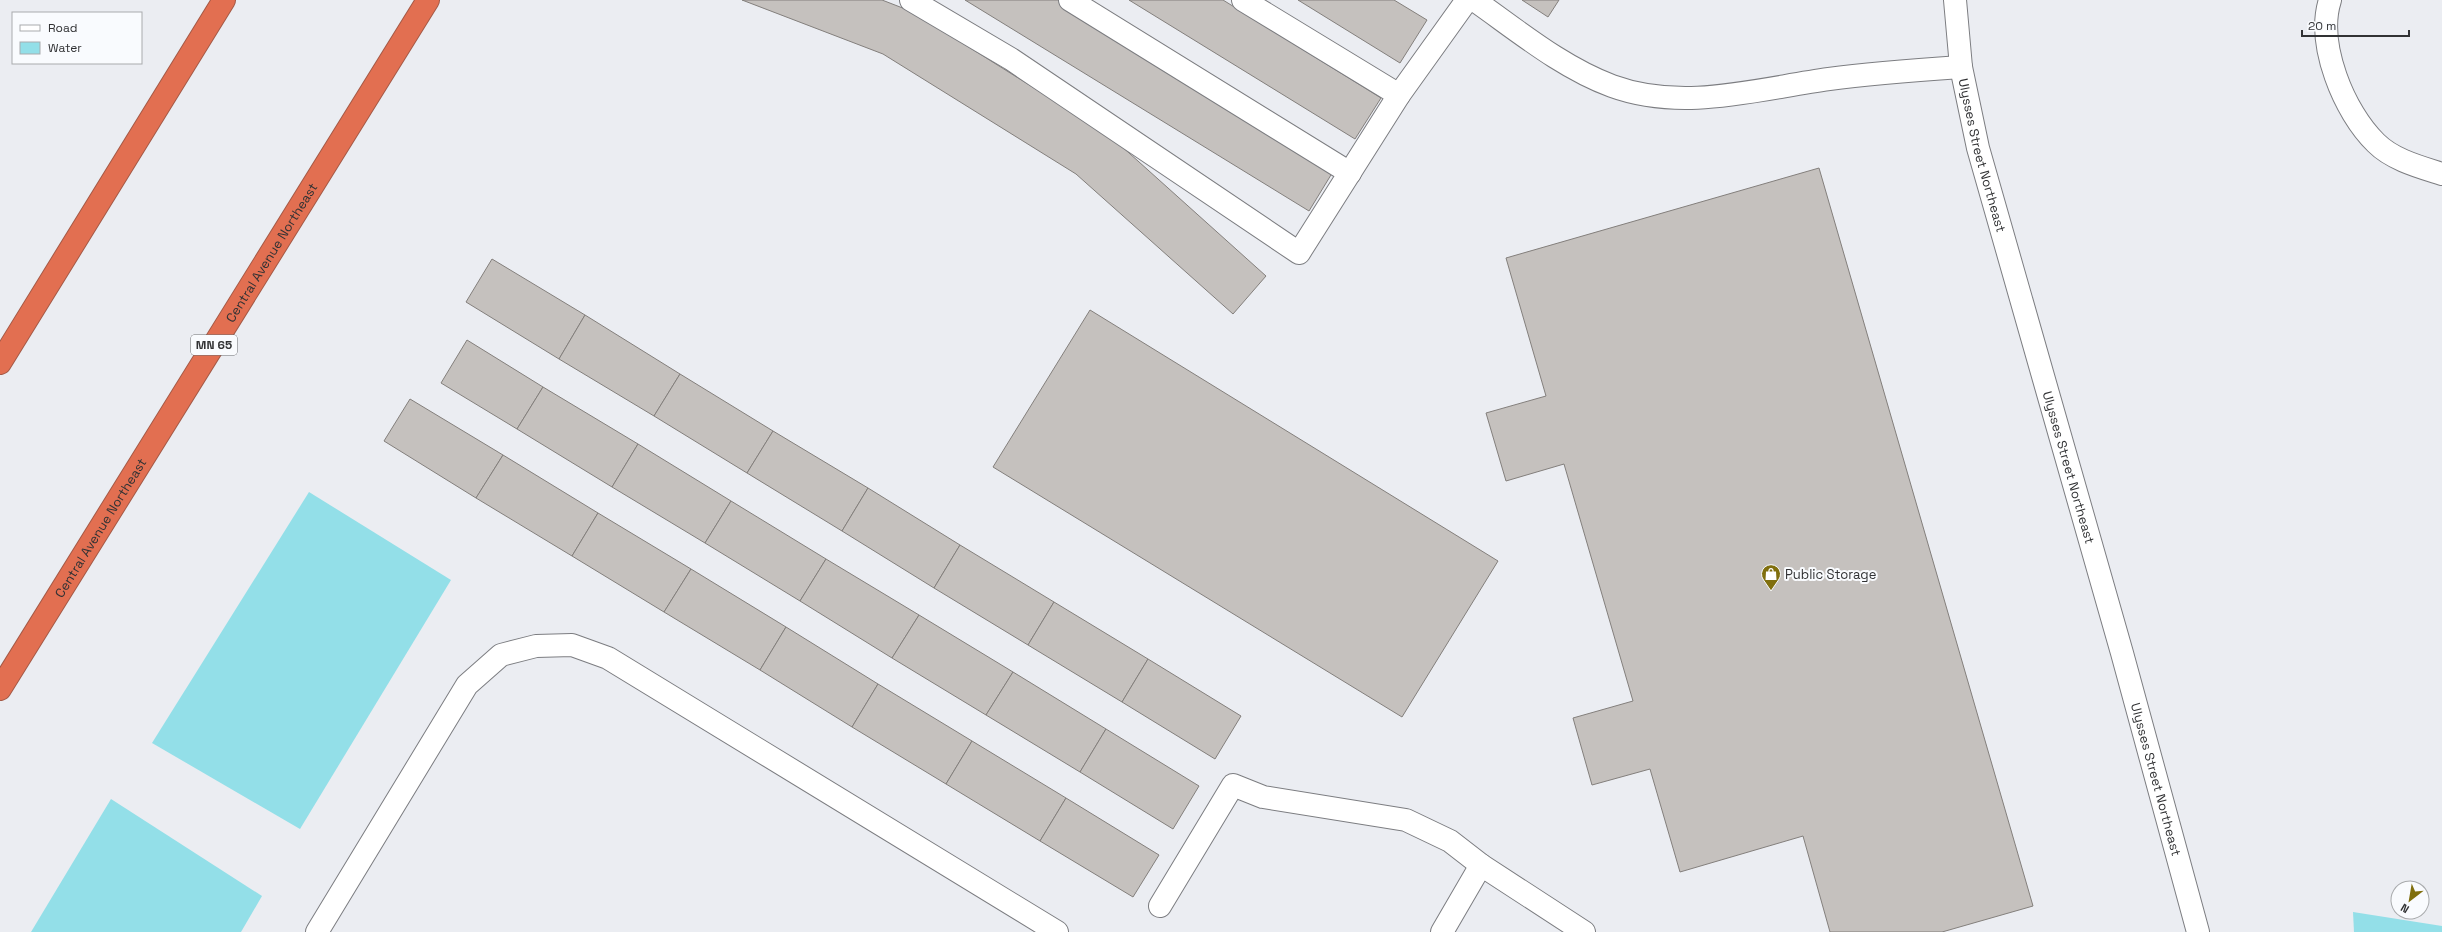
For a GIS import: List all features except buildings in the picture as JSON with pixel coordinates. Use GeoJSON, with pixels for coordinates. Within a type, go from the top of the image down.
{"type":"FeatureCollection","features":[{"type":"Feature","properties":{"kind":"highway"},"geometry":{"type":"LineString","coordinates":[[0,363],[224,0]]}},
{"type":"Feature","properties":{"kind":"highway","name":"Central Avenue Northeast"},"geometry":{"type":"LineString","coordinates":[[0,689],[428,0]]}},
{"type":"Feature","properties":{"kind":"street"},"geometry":{"type":"LineString","coordinates":[[910,0],[1011,59],[1299,252],[1399,95],[1467,0]]}},
{"type":"Feature","properties":{"kind":"street"},"geometry":{"type":"LineString","coordinates":[[1070,0],[1350,173]]}},
{"type":"Feature","properties":{"kind":"street"},"geometry":{"type":"LineString","coordinates":[[1243,0],[1399,95]]}},
{"type":"Feature","properties":{"kind":"street"},"geometry":{"type":"LineString","coordinates":[[1474,0],[1538,45],[1580,71],[1612,86],[1653,97],[1693,99],[1830,79],[1962,67]]}},
{"type":"Feature","properties":{"kind":"street","name":"Ulysses Street Northeast"},"geometry":{"type":"LineString","coordinates":[[1955,0],[1962,67],[1978,148],[2129,676],[2198,932]]}},
{"type":"Feature","properties":{"kind":"street"},"geometry":{"type":"LineString","coordinates":[[2330,0],[2327,44],[2336,80],[2354,117],[2377,144],[2408,162],[2442,174]]}},
{"type":"Feature","properties":{"kind":"street"},"geometry":{"type":"LineString","coordinates":[[317,932],[467,685],[501,655],[536,646],[572,645],[608,658],[1057,932]]}},
{"type":"Feature","properties":{"kind":"street"},"geometry":{"type":"LineString","coordinates":[[1160,906],[1233,785],[1263,797],[1406,820],[1450,841],[1481,865],[1584,932]]}},
{"type":"Feature","properties":{"kind":"street"},"geometry":{"type":"LineString","coordinates":[[1442,932],[1481,865]]}},
{"type":"Feature","properties":{"kind":"water"},"geometry":{"type":"Polygon","coordinates":[[[309,492],[451,580],[300,829],[152,743],[309,492]]]}},
{"type":"Feature","properties":{"kind":"water"},"geometry":{"type":"Polygon","coordinates":[[[111,799],[262,896],[241,932],[31,932],[111,799]]]}},
{"type":"Feature","properties":{"kind":"water"},"geometry":{"type":"Polygon","coordinates":[[[2353,912],[2390,918],[2390,920],[2404,920],[2442,926],[2442,932],[2354,932],[2353,912]]]}},
{"type":"Feature","properties":{"kind":"place","name":"Public Storage"},"geometry":{"type":"Point","coordinates":[1771,591]}}]}
